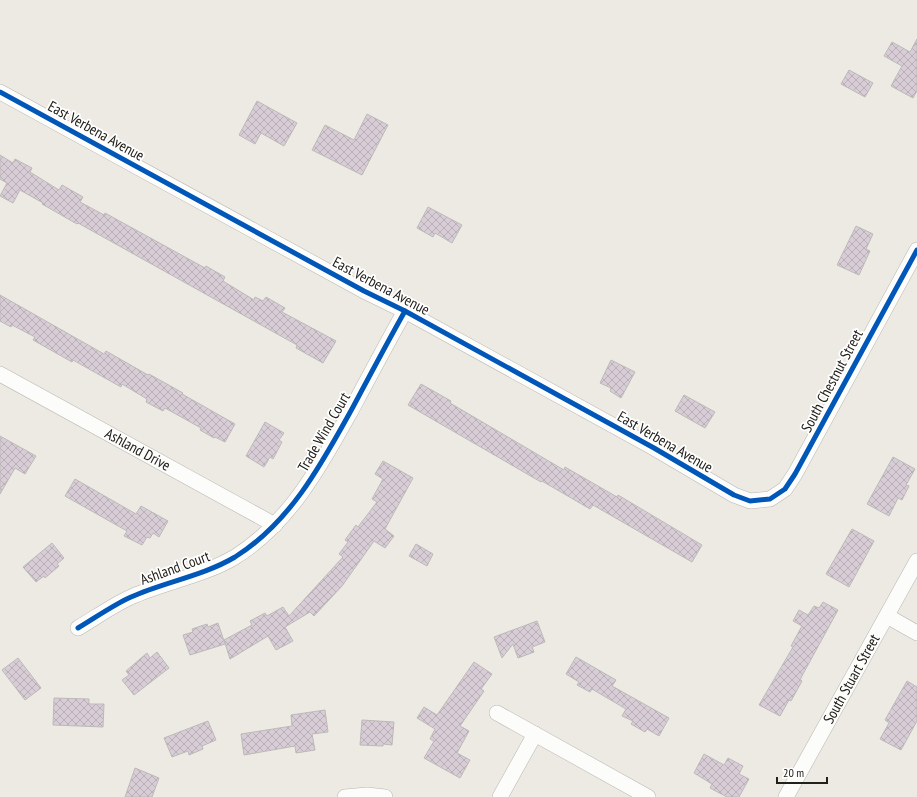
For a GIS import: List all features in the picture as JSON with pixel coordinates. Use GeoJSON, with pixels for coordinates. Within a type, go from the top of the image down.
{"type":"FeatureCollection","features":[{"type":"Feature","properties":{"kind":"street","name":"East Verbena Avenue"},"geometry":{"type":"LineString","coordinates":[[0,92],[364,291],[405,311],[654,448],[734,495],[750,501]]}},
{"type":"Feature","properties":{"kind":"street","name":"South Chestnut Street"},"geometry":{"type":"LineString","coordinates":[[750,501],[770,499],[785,489],[795,474],[917,250]]}},
{"type":"Feature","properties":{"kind":"street","name":"Trade Wind Court"},"geometry":{"type":"LineString","coordinates":[[275,525],[294,503],[312,478],[335,440],[405,311]]}},
{"type":"Feature","properties":{"kind":"street","name":"Ashland Drive"},"geometry":{"type":"LineString","coordinates":[[0,374],[275,525]]}},
{"type":"Feature","properties":{"kind":"street","name":"Ashland Court"},"geometry":{"type":"LineString","coordinates":[[78,628],[130,597],[218,565],[234,557],[257,541],[275,525]]}},
{"type":"Feature","properties":{"kind":"street","name":"South Stuart Street"},"geometry":{"type":"LineString","coordinates":[[786,797],[917,561]]}},
{"type":"Feature","properties":{"kind":"street"},"geometry":{"type":"LineString","coordinates":[[887,616],[917,632]]}},
{"type":"Feature","properties":{"kind":"street"},"geometry":{"type":"LineString","coordinates":[[497,713],[648,797]]}},
{"type":"Feature","properties":{"kind":"street"},"geometry":{"type":"LineString","coordinates":[[500,797],[535,734]]}},
{"type":"Feature","properties":{"kind":"street"},"geometry":{"type":"LineString","coordinates":[[345,797],[367,795],[385,797]]}},
{"type":"Feature","properties":{"kind":"building"},"geometry":{"type":"Polygon","coordinates":[[[917,39],[917,91],[913,98],[891,86],[902,66],[884,56],[892,42],[910,52],[917,39]]]}},
{"type":"Feature","properties":{"kind":"building"},"geometry":{"type":"Polygon","coordinates":[[[849,70],[873,83],[865,97],[841,84],[849,70]]]}},
{"type":"Feature","properties":{"kind":"building"},"geometry":{"type":"Polygon","coordinates":[[[257,101],[297,123],[284,146],[261,133],[255,144],[239,135],[257,101]]]}},
{"type":"Feature","properties":{"kind":"building"},"geometry":{"type":"Polygon","coordinates":[[[367,114],[388,125],[362,175],[312,150],[325,125],[354,140],[367,114]]]}},
{"type":"Feature","properties":{"kind":"building"},"geometry":{"type":"Polygon","coordinates":[[[0,155],[13,163],[15,159],[32,168],[30,172],[59,190],[62,185],[83,197],[80,202],[104,215],[105,213],[205,268],[206,266],[225,277],[223,281],[254,300],[255,297],[263,301],[266,297],[285,308],[282,312],[336,341],[323,363],[296,348],[297,345],[78,223],[77,224],[20,190],[13,203],[0,196],[7,183],[0,179],[0,155]]]}},
{"type":"Feature","properties":{"kind":"building"},"geometry":{"type":"Polygon","coordinates":[[[428,207],[462,225],[452,243],[435,233],[433,237],[417,228],[428,207]]]}},
{"type":"Feature","properties":{"kind":"building"},"geometry":{"type":"Polygon","coordinates":[[[856,226],[873,234],[866,249],[870,251],[859,275],[837,265],[856,226]]]}},
{"type":"Feature","properties":{"kind":"building"},"geometry":{"type":"Polygon","coordinates":[[[0,295],[104,354],[106,351],[148,375],[149,374],[235,424],[225,442],[215,437],[214,438],[200,430],[201,428],[165,408],[163,411],[146,402],[147,399],[122,384],[121,387],[73,360],[72,362],[33,340],[35,337],[12,325],[11,327],[0,321],[0,295]]]}},
{"type":"Feature","properties":{"kind":"building"},"geometry":{"type":"Polygon","coordinates":[[[611,360],[635,372],[621,398],[610,391],[611,388],[600,383],[611,360]]]}},
{"type":"Feature","properties":{"kind":"building"},"geometry":{"type":"Polygon","coordinates":[[[421,384],[451,401],[450,403],[564,470],[565,467],[617,497],[618,495],[702,545],[692,562],[593,505],[590,509],[542,481],[541,482],[408,405],[421,384]]]}},
{"type":"Feature","properties":{"kind":"building"},"geometry":{"type":"Polygon","coordinates":[[[684,395],[715,412],[705,428],[675,411],[684,395]]]}},
{"type":"Feature","properties":{"kind":"building"},"geometry":{"type":"Polygon","coordinates":[[[265,422],[284,433],[279,440],[282,442],[273,459],[270,457],[264,467],[246,456],[265,422]]]}},
{"type":"Feature","properties":{"kind":"building"},"geometry":{"type":"Polygon","coordinates":[[[0,436],[36,456],[25,474],[15,468],[0,494],[0,436]]]}},
{"type":"Feature","properties":{"kind":"building"},"geometry":{"type":"Polygon","coordinates":[[[893,457],[915,469],[906,485],[909,486],[902,500],[898,498],[889,516],[867,504],[893,457]]]}},
{"type":"Feature","properties":{"kind":"building"},"geometry":{"type":"Polygon","coordinates":[[[383,461],[413,478],[385,529],[394,536],[385,548],[374,541],[342,586],[314,616],[310,612],[285,627],[293,641],[276,650],[268,636],[230,659],[224,640],[252,625],[250,621],[265,613],[267,616],[283,607],[289,616],[343,557],[339,554],[348,542],[345,540],[356,525],[358,527],[377,502],[372,499],[383,479],[375,474],[383,461]]]}},
{"type":"Feature","properties":{"kind":"building"},"geometry":{"type":"Polygon","coordinates":[[[75,479],[136,514],[141,506],[168,521],[159,537],[153,533],[150,538],[147,537],[142,545],[124,536],[127,531],[65,496],[75,479]]]}},
{"type":"Feature","properties":{"kind":"building"},"geometry":{"type":"Polygon","coordinates":[[[852,529],[874,541],[849,587],[826,574],[852,529]]]}},
{"type":"Feature","properties":{"kind":"building"},"geometry":{"type":"Polygon","coordinates":[[[52,543],[64,558],[57,564],[59,566],[45,578],[44,576],[36,582],[23,567],[52,543]]]}},
{"type":"Feature","properties":{"kind":"building"},"geometry":{"type":"Polygon","coordinates":[[[416,544],[433,554],[427,566],[409,556],[416,544]]]}},
{"type":"Feature","properties":{"kind":"building"},"geometry":{"type":"Polygon","coordinates":[[[823,602],[838,610],[803,674],[800,680],[802,681],[791,701],[789,700],[780,716],[759,705],[793,647],[791,646],[802,626],[793,621],[799,610],[808,615],[814,606],[819,608],[823,602]]]}},
{"type":"Feature","properties":{"kind":"building"},"geometry":{"type":"Polygon","coordinates":[[[537,621],[545,642],[532,647],[534,652],[518,658],[513,644],[502,658],[494,637],[537,621]]]}},
{"type":"Feature","properties":{"kind":"building"},"geometry":{"type":"Polygon","coordinates":[[[218,623],[225,644],[190,655],[183,635],[193,632],[192,629],[207,624],[208,627],[218,623]]]}},
{"type":"Feature","properties":{"kind":"building"},"geometry":{"type":"Polygon","coordinates":[[[157,652],[169,668],[134,695],[122,680],[129,675],[126,671],[147,653],[150,658],[157,652]]]}},
{"type":"Feature","properties":{"kind":"building"},"geometry":{"type":"Polygon","coordinates":[[[576,657],[616,680],[612,686],[669,718],[659,736],[647,729],[645,732],[631,724],[633,721],[622,716],[626,709],[592,689],[590,692],[577,685],[579,682],[566,674],[576,657]]]}},
{"type":"Feature","properties":{"kind":"building"},"geometry":{"type":"Polygon","coordinates":[[[18,658],[41,688],[25,700],[2,670],[18,658]]]}},
{"type":"Feature","properties":{"kind":"building"},"geometry":{"type":"Polygon","coordinates":[[[474,662],[492,674],[481,689],[484,691],[460,726],[469,731],[457,753],[470,760],[460,778],[424,758],[434,741],[430,739],[435,729],[417,718],[424,707],[437,715],[474,662]]]}},
{"type":"Feature","properties":{"kind":"building"},"geometry":{"type":"Polygon","coordinates":[[[907,681],[917,687],[917,721],[901,750],[880,739],[889,723],[885,720],[907,681]]]}},
{"type":"Feature","properties":{"kind":"building"},"geometry":{"type":"Polygon","coordinates":[[[54,698],[89,699],[89,704],[104,704],[103,727],[53,725],[54,698]]]}},
{"type":"Feature","properties":{"kind":"building"},"geometry":{"type":"Polygon","coordinates":[[[325,710],[328,732],[312,734],[315,750],[296,753],[295,746],[244,755],[241,734],[292,726],[291,715],[325,710]]]}},
{"type":"Feature","properties":{"kind":"building"},"geometry":{"type":"Polygon","coordinates":[[[362,720],[394,722],[392,745],[360,745],[362,720]]]}},
{"type":"Feature","properties":{"kind":"building"},"geometry":{"type":"Polygon","coordinates":[[[208,721],[216,740],[202,746],[203,749],[189,755],[188,751],[172,757],[164,738],[208,721]]]}},
{"type":"Feature","properties":{"kind":"building"},"geometry":{"type":"Polygon","coordinates":[[[704,754],[724,765],[728,758],[743,766],[739,774],[749,779],[739,797],[727,797],[710,788],[712,784],[694,773],[704,754]]]}},
{"type":"Feature","properties":{"kind":"building"},"geometry":{"type":"Polygon","coordinates":[[[135,768],[159,778],[152,797],[125,797],[135,768]]]}},
{"type":"Feature","properties":{"kind":"cycle path"},"geometry":{"type":"LineString","coordinates":[[0,92],[364,291],[405,311],[654,448],[734,495],[750,501],[770,499],[785,489],[795,474],[917,250]]}},
{"type":"Feature","properties":{"kind":"cycle path"},"geometry":{"type":"LineString","coordinates":[[78,628],[124,600],[223,564],[255,543],[273,527],[289,509],[317,470],[405,311]]}}]}
